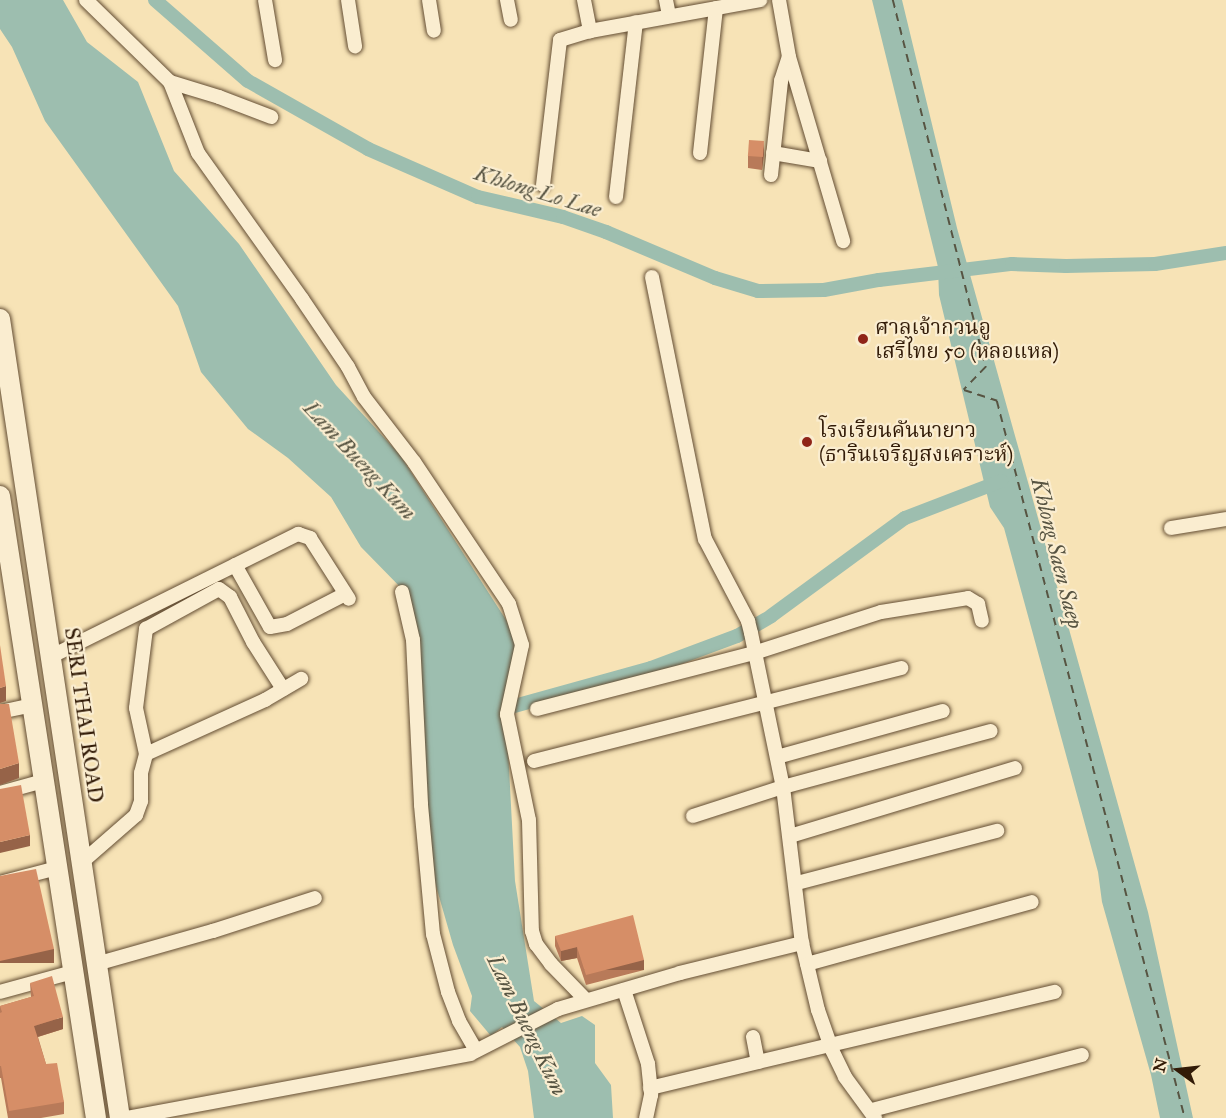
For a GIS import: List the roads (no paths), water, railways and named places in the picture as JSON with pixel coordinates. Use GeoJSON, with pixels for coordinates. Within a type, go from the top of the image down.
{"type":"FeatureCollection","features":[{"type":"Feature","properties":{"kind":"main road","name":"SERI THAI ROAD"},"geometry":{"type":"LineString","coordinates":[[0,319],[120,1118]]}},
{"type":"Feature","properties":{"kind":"main road"},"geometry":{"type":"LineString","coordinates":[[0,496],[96,1118]]}},
{"type":"Feature","properties":{"kind":"street"},"geometry":{"type":"LineString","coordinates":[[86,0],[170,82],[198,153],[302,299],[348,367],[364,396],[414,462],[509,604],[522,649],[507,717],[529,820],[528,862],[534,938],[556,971],[586,1000]]}},
{"type":"Feature","properties":{"kind":"street"},"geometry":{"type":"LineString","coordinates":[[265,0],[276,60]]}},
{"type":"Feature","properties":{"kind":"street"},"geometry":{"type":"LineString","coordinates":[[348,0],[355,46]]}},
{"type":"Feature","properties":{"kind":"street"},"geometry":{"type":"LineString","coordinates":[[429,0],[434,31]]}},
{"type":"Feature","properties":{"kind":"street"},"geometry":{"type":"LineString","coordinates":[[507,0],[511,20]]}},
{"type":"Feature","properties":{"kind":"street"},"geometry":{"type":"LineString","coordinates":[[584,0],[590,31]]}},
{"type":"Feature","properties":{"kind":"street"},"geometry":{"type":"LineString","coordinates":[[666,0],[669,16]]}},
{"type":"Feature","properties":{"kind":"street"},"geometry":{"type":"LineString","coordinates":[[543,185],[558,42],[563,38],[590,31],[760,0]]}},
{"type":"Feature","properties":{"kind":"street"},"geometry":{"type":"LineString","coordinates":[[778,0],[789,57],[843,241]]}},
{"type":"Feature","properties":{"kind":"street"},"geometry":{"type":"LineString","coordinates":[[700,153],[716,8]]}},
{"type":"Feature","properties":{"kind":"street"},"geometry":{"type":"LineString","coordinates":[[616,197],[636,22]]}},
{"type":"Feature","properties":{"kind":"street"},"geometry":{"type":"LineString","coordinates":[[771,175],[781,81],[789,57]]}},
{"type":"Feature","properties":{"kind":"street"},"geometry":{"type":"LineString","coordinates":[[170,82],[271,117]]}},
{"type":"Feature","properties":{"kind":"street"},"geometry":{"type":"LineString","coordinates":[[773,153],[820,161]]}},
{"type":"Feature","properties":{"kind":"street"},"geometry":{"type":"LineString","coordinates":[[652,277],[705,539],[750,627],[783,787],[797,884],[802,943],[830,1044],[845,1077],[873,1114],[1082,1055]]}},
{"type":"Feature","properties":{"kind":"street"},"geometry":{"type":"LineString","coordinates":[[1171,528],[1226,519]]}},
{"type":"Feature","properties":{"kind":"street"},"geometry":{"type":"LineString","coordinates":[[52,656],[295,535],[304,534],[310,538],[347,596],[287,624],[270,627],[235,565]]}},
{"type":"Feature","properties":{"kind":"street"},"geometry":{"type":"LineString","coordinates":[[81,863],[136,815],[141,801],[141,773],[146,754],[136,708],[146,629],[219,589],[230,597],[253,642],[283,689]]}},
{"type":"Feature","properties":{"kind":"street"},"geometry":{"type":"LineString","coordinates":[[402,592],[413,640],[421,805],[433,934],[448,992],[459,1021],[478,1049]]}},
{"type":"Feature","properties":{"kind":"street"},"geometry":{"type":"LineString","coordinates":[[537,709],[754,653],[881,612],[968,598],[978,604],[982,621]]}},
{"type":"Feature","properties":{"kind":"street"},"geometry":{"type":"LineString","coordinates":[[534,761],[901,668]]}},
{"type":"Feature","properties":{"kind":"street"},"geometry":{"type":"LineString","coordinates":[[146,754],[301,679]]}},
{"type":"Feature","properties":{"kind":"street"},"geometry":{"type":"LineString","coordinates":[[0,712],[32,705]]}},
{"type":"Feature","properties":{"kind":"street"},"geometry":{"type":"LineString","coordinates":[[777,757],[943,711]]}},
{"type":"Feature","properties":{"kind":"street"},"geometry":{"type":"LineString","coordinates":[[693,816],[783,787],[991,731]]}},
{"type":"Feature","properties":{"kind":"street"},"geometry":{"type":"LineString","coordinates":[[790,836],[1015,768]]}},
{"type":"Feature","properties":{"kind":"street"},"geometry":{"type":"LineString","coordinates":[[0,793],[43,781]]}},
{"type":"Feature","properties":{"kind":"street"},"geometry":{"type":"LineString","coordinates":[[797,884],[997,831]]}},
{"type":"Feature","properties":{"kind":"street"},"geometry":{"type":"LineString","coordinates":[[0,883],[57,868]]}},
{"type":"Feature","properties":{"kind":"street"},"geometry":{"type":"LineString","coordinates":[[96,964],[213,931],[315,898]]}},
{"type":"Feature","properties":{"kind":"street"},"geometry":{"type":"LineString","coordinates":[[807,964],[1032,902]]}},
{"type":"Feature","properties":{"kind":"street"},"geometry":{"type":"LineString","coordinates":[[126,1118],[470,1054],[558,1009],[680,973],[802,943]]}},
{"type":"Feature","properties":{"kind":"street"},"geometry":{"type":"LineString","coordinates":[[0,992],[73,972]]}},
{"type":"Feature","properties":{"kind":"street"},"geometry":{"type":"LineString","coordinates":[[624,990],[648,1064],[650,1088],[646,1118]]}},
{"type":"Feature","properties":{"kind":"street"},"geometry":{"type":"LineString","coordinates":[[650,1088],[1055,992]]}},
{"type":"Feature","properties":{"kind":"street"},"geometry":{"type":"LineString","coordinates":[[753,1037],[759,1062]]}},
{"type":"Feature","properties":{"kind":"water","name":"Lam Bueng Kum"},"geometry":{"type":"Polygon","coordinates":[[[0,0],[63,0],[87,42],[138,82],[174,171],[239,244],[336,385],[400,455],[521,643],[507,730],[515,881],[534,1001],[561,1023],[582,1016],[595,1025],[595,1063],[611,1085],[613,1118],[534,1118],[528,1071],[520,1047],[502,1027],[491,1036],[470,1011],[472,996],[453,945],[434,879],[406,593],[361,547],[331,497],[288,458],[248,429],[201,372],[178,306],[45,121],[12,47],[0,29],[0,0]]]}},
{"type":"Feature","properties":{"kind":"water"},"geometry":{"type":"Polygon","coordinates":[[[872,0],[902,0],[957,228],[1148,912],[1193,1118],[1160,1118],[1151,1075],[1102,902],[1098,872],[1004,528],[990,507],[939,295],[938,267],[872,0]]]}},
{"type":"Feature","properties":{"kind":"waterway","name":"Khlong Lo Lae"},"geometry":{"type":"LineString","coordinates":[[155,0],[248,81],[368,149],[478,197],[563,217],[606,232],[715,278],[758,291],[824,290],[879,280],[1012,264],[1066,266],[1155,264],[1226,253]]}},
{"type":"Feature","properties":{"kind":"waterway"},"geometry":{"type":"LineString","coordinates":[[500,710],[651,668],[737,636],[771,616],[905,518],[1001,481]]}},
{"type":"Feature","properties":{"kind":"place","name":"ศาลเจ้ากวนอู เสรีไทย 50 (หลอแหล)"},"geometry":{"type":"Point","coordinates":[863,339]}},
{"type":"Feature","properties":{"kind":"place","name":"โรงเรียนคันนายาว (ธารินเจริญสงเคราะห์)"},"geometry":{"type":"Point","coordinates":[807,442]}},
{"type":"Feature","properties":{"kind":"water label","name":"Khlong Saen Saep"},"geometry":{"type":"Point","coordinates":[1057,553]}}]}
